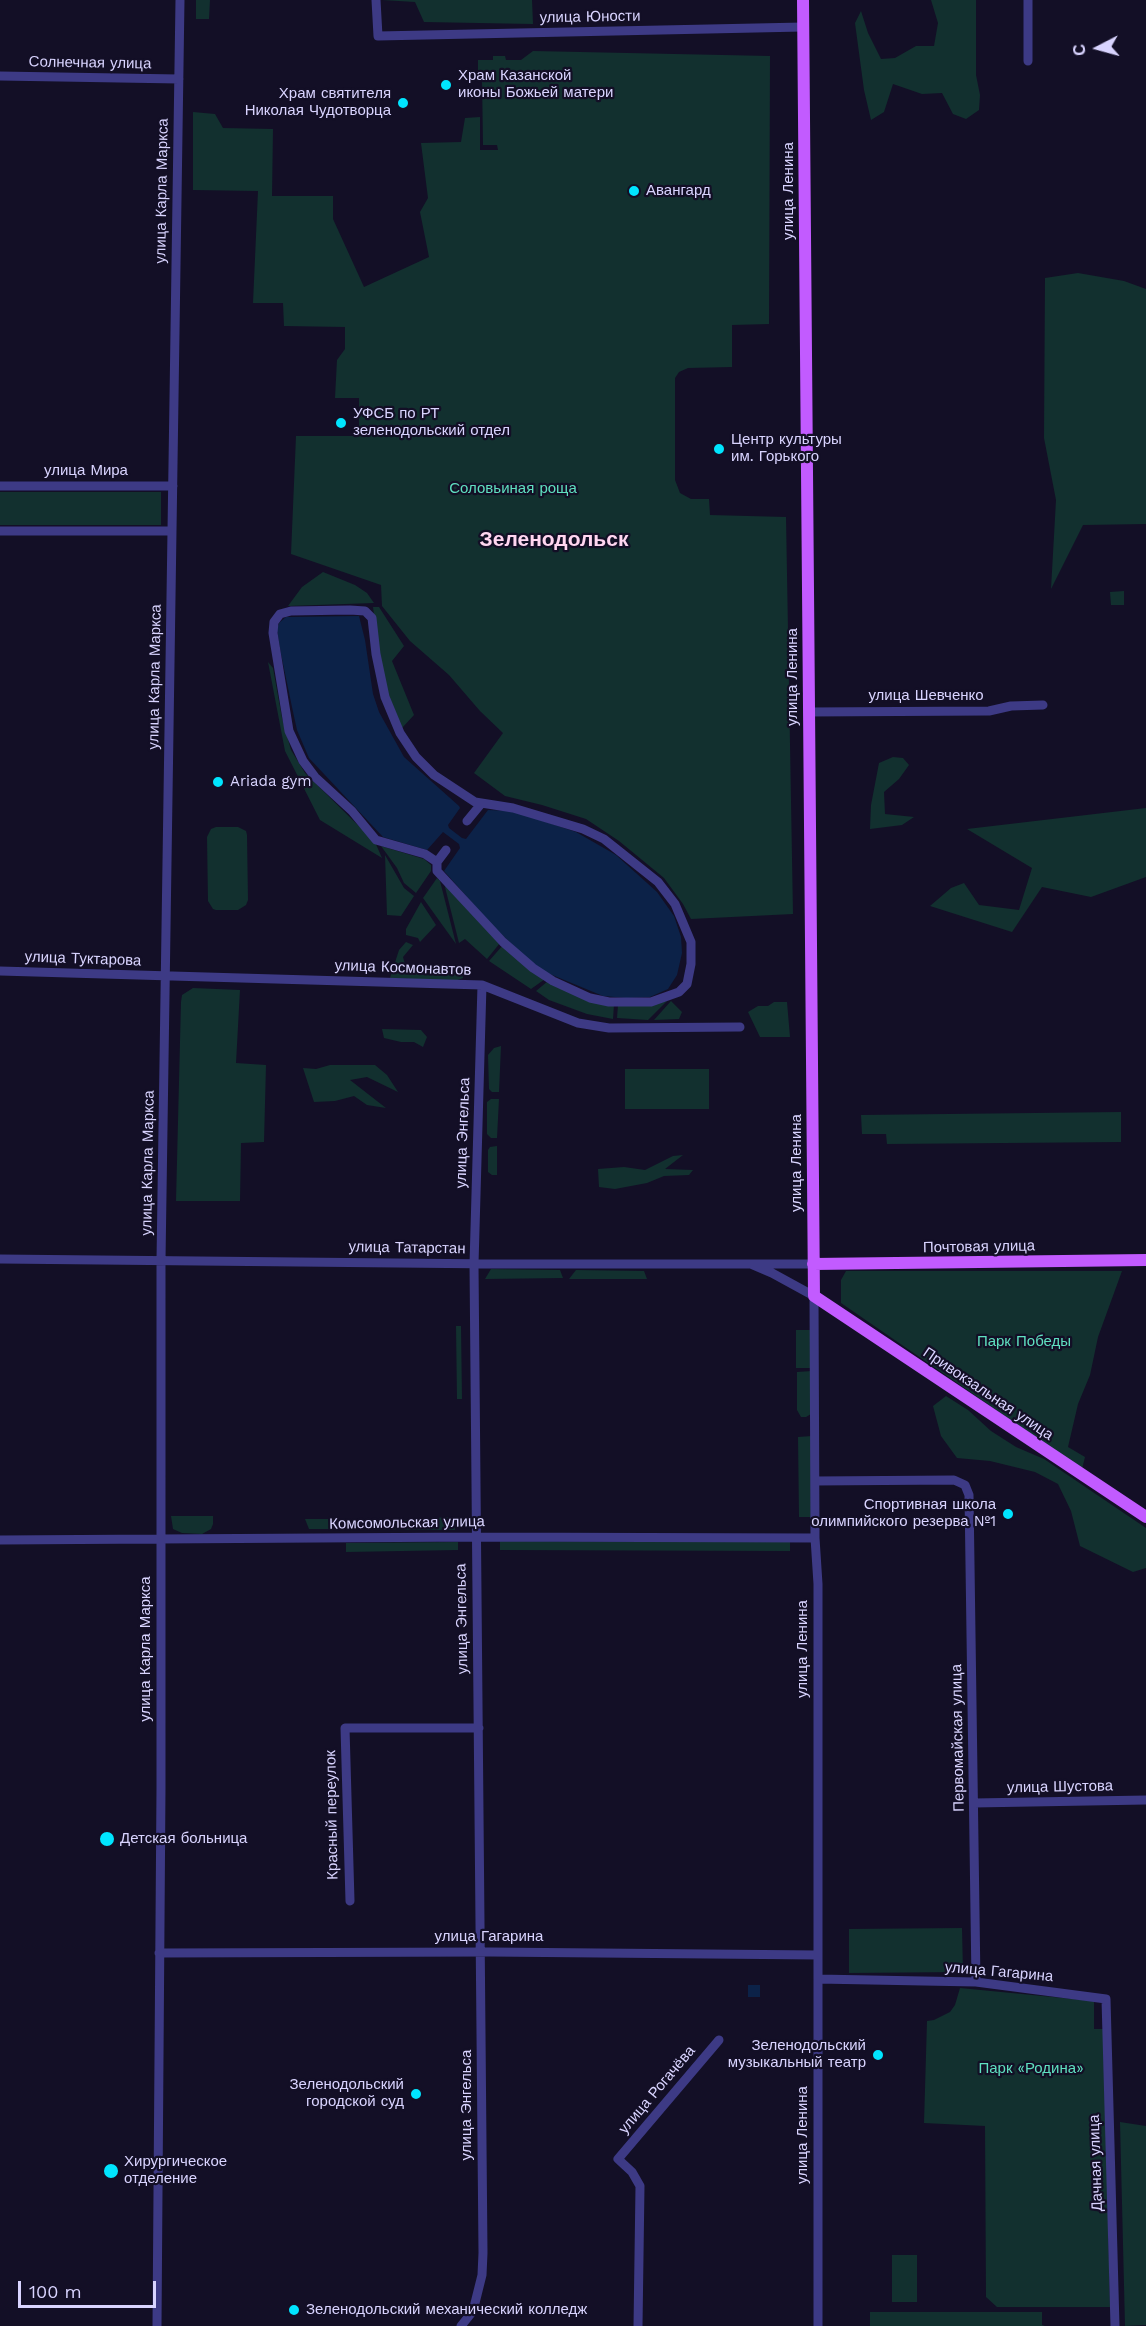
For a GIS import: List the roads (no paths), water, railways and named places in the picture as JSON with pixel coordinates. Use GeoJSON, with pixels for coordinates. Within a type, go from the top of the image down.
{"type":"FeatureCollection","features":[{"type":"Feature","properties":{"kind":"main road","name":"улица Ленина"},"geometry":{"type":"LineString","coordinates":[[803,0],[814,1296]]}},
{"type":"Feature","properties":{"kind":"main road","name":"Почтовая улица"},"geometry":{"type":"LineString","coordinates":[[813,1264],[1146,1260]]}},
{"type":"Feature","properties":{"kind":"main road","name":"Привокзальная улица"},"geometry":{"type":"LineString","coordinates":[[814,1296],[1146,1517]]}},
{"type":"Feature","properties":{"kind":"street","name":"улица Карла Маркса"},"geometry":{"type":"LineString","coordinates":[[157,2326],[161,1260],[180,0]]}},
{"type":"Feature","properties":{"kind":"street","name":"улица Юности"},"geometry":{"type":"LineString","coordinates":[[376,0],[378,36],[803,27]]}},
{"type":"Feature","properties":{"kind":"street"},"geometry":{"type":"LineString","coordinates":[[1028,0],[1028,61]]}},
{"type":"Feature","properties":{"kind":"street","name":"Солнечная улица"},"geometry":{"type":"LineString","coordinates":[[0,76],[179,79]]}},
{"type":"Feature","properties":{"kind":"street","name":"улица Мира"},"geometry":{"type":"LineString","coordinates":[[0,486],[173,486]]}},
{"type":"Feature","properties":{"kind":"street"},"geometry":{"type":"LineString","coordinates":[[0,531],[172,531]]}},
{"type":"Feature","properties":{"kind":"street"},"geometry":{"type":"LineString","coordinates":[[437,862],[425,854],[376,840],[352,811],[315,777],[303,762],[290,730],[273,633],[274,622],[280,614],[291,611],[365,611],[372,618],[376,654],[385,697],[400,733],[416,757],[434,775],[459,793],[481,804],[513,808],[583,829],[611,844],[658,882],[675,904],[691,942],[692,964],[687,984],[679,992],[666,998],[631,1003],[590,998],[553,981],[532,968],[504,942],[436,871],[437,862],[446,850]]}},
{"type":"Feature","properties":{"kind":"street","name":"улица Шевченко"},"geometry":{"type":"LineString","coordinates":[[808,712],[989,711],[1011,706],[1043,705]]}},
{"type":"Feature","properties":{"kind":"street"},"geometry":{"type":"LineString","coordinates":[[467,821],[481,804]]}},
{"type":"Feature","properties":{"kind":"street","name":"улица Туктарова"},"geometry":{"type":"LineString","coordinates":[[0,971],[166,977]]}},
{"type":"Feature","properties":{"kind":"street","name":"улица Космонавтов"},"geometry":{"type":"LineString","coordinates":[[166,977],[482,985],[578,1023],[637,1029],[740,1027]]}},
{"type":"Feature","properties":{"kind":"street","name":"улица Энгельса"},"geometry":{"type":"LineString","coordinates":[[461,2326],[473,2311],[482,2275],[483,2253],[474,1264],[482,985]]}},
{"type":"Feature","properties":{"kind":"street","name":"улица Татарстан"},"geometry":{"type":"LineString","coordinates":[[0,1259],[474,1264],[813,1264]]}},
{"type":"Feature","properties":{"kind":"street"},"geometry":{"type":"LineString","coordinates":[[751,1264],[814,1296]]}},
{"type":"Feature","properties":{"kind":"street","name":"улица Ленина"},"geometry":{"type":"LineString","coordinates":[[814,1296],[815,1538],[818,1584],[818,2326]]}},
{"type":"Feature","properties":{"kind":"street","name":"Первомайская улица"},"geometry":{"type":"LineString","coordinates":[[815,1481],[954,1480],[965,1485],[969,1495],[976,1982]]}},
{"type":"Feature","properties":{"kind":"street","name":"Комсомольская улица"},"geometry":{"type":"LineString","coordinates":[[0,1540],[476,1537],[815,1538]]}},
{"type":"Feature","properties":{"kind":"street","name":"Красный переулок"},"geometry":{"type":"LineString","coordinates":[[350,1901],[345,1728],[479,1728]]}},
{"type":"Feature","properties":{"kind":"street","name":"улица Шустова"},"geometry":{"type":"LineString","coordinates":[[974,1803],[1146,1800]]}},
{"type":"Feature","properties":{"kind":"street","name":"улица Гагарина"},"geometry":{"type":"LineString","coordinates":[[159,1953],[481,1952],[818,1955]]}},
{"type":"Feature","properties":{"kind":"street","name":"улица Гагарина"},"geometry":{"type":"LineString","coordinates":[[818,1979],[976,1982],[1106,1999]]}},
{"type":"Feature","properties":{"kind":"street","name":"Дачная улица"},"geometry":{"type":"LineString","coordinates":[[1106,1999],[1115,2326]]}},
{"type":"Feature","properties":{"kind":"street","name":"улица Рогачёва"},"geometry":{"type":"LineString","coordinates":[[638,2326],[640,2186],[632,2172],[618,2159],[719,2040]]}},
{"type":"Feature","properties":{"kind":"water"},"geometry":{"type":"Polygon","coordinates":[[[359,616],[373,694],[379,712],[404,757],[459,806],[460,808],[448,825],[449,828],[466,839],[488,810],[513,811],[576,832],[616,855],[657,892],[674,916],[681,937],[682,953],[677,975],[668,989],[650,997],[603,996],[545,972],[524,956],[491,924],[444,871],[460,848],[459,844],[443,832],[427,850],[383,837],[309,758],[297,730],[281,654],[277,630],[279,623],[286,617],[359,616]]]}},
{"type":"Feature","properties":{"kind":"water"},"geometry":{"type":"Polygon","coordinates":[[[748,1985],[760,1985],[760,1997],[748,1997],[748,1985]]]}},
{"type":"Feature","properties":{"kind":"place","name":"Храм Казанской иконы Божьей матери"},"geometry":{"type":"Point","coordinates":[446,85]}},
{"type":"Feature","properties":{"kind":"place","name":"Храм святителя Николая Чудотворца"},"geometry":{"type":"Point","coordinates":[403,103]}},
{"type":"Feature","properties":{"kind":"place","name":"Авангард"},"geometry":{"type":"Point","coordinates":[634,191]}},
{"type":"Feature","properties":{"kind":"place","name":"УФСБ по РТ зеленодольский отдел"},"geometry":{"type":"Point","coordinates":[341,423]}},
{"type":"Feature","properties":{"kind":"place","name":"Центр культуры им. Горького"},"geometry":{"type":"Point","coordinates":[719,449]}},
{"type":"Feature","properties":{"kind":"place","name":"Ariada gym"},"geometry":{"type":"Point","coordinates":[218,782]}},
{"type":"Feature","properties":{"kind":"place","name":"Спортивная школа олимпийского резерва №1"},"geometry":{"type":"Point","coordinates":[1008,1514]}},
{"type":"Feature","properties":{"kind":"place","name":"Детская больница"},"geometry":{"type":"Point","coordinates":[107,1839]}},
{"type":"Feature","properties":{"kind":"place","name":"Зеленодольский музыкальный театр"},"geometry":{"type":"Point","coordinates":[878,2055]}},
{"type":"Feature","properties":{"kind":"place","name":"Зеленодольский городской суд"},"geometry":{"type":"Point","coordinates":[416,2094]}},
{"type":"Feature","properties":{"kind":"place","name":"Хирургическое отделение"},"geometry":{"type":"Point","coordinates":[111,2171]}},
{"type":"Feature","properties":{"kind":"place","name":"Зеленодольский механический колледж"},"geometry":{"type":"Point","coordinates":[294,2310]}},
{"type":"Feature","properties":{"kind":"district","name":"Зеленодольск"},"geometry":{"type":"Point","coordinates":[554,540]}},
{"type":"Feature","properties":{"kind":"park label","name":"Соловьиная роща"},"geometry":{"type":"Point","coordinates":[513,489]}},
{"type":"Feature","properties":{"kind":"park label","name":"Парк Победы"},"geometry":{"type":"Point","coordinates":[1024,1342]}},
{"type":"Feature","properties":{"kind":"park label","name":"Парк «Родина»"},"geometry":{"type":"Point","coordinates":[1031,2069]}}]}
